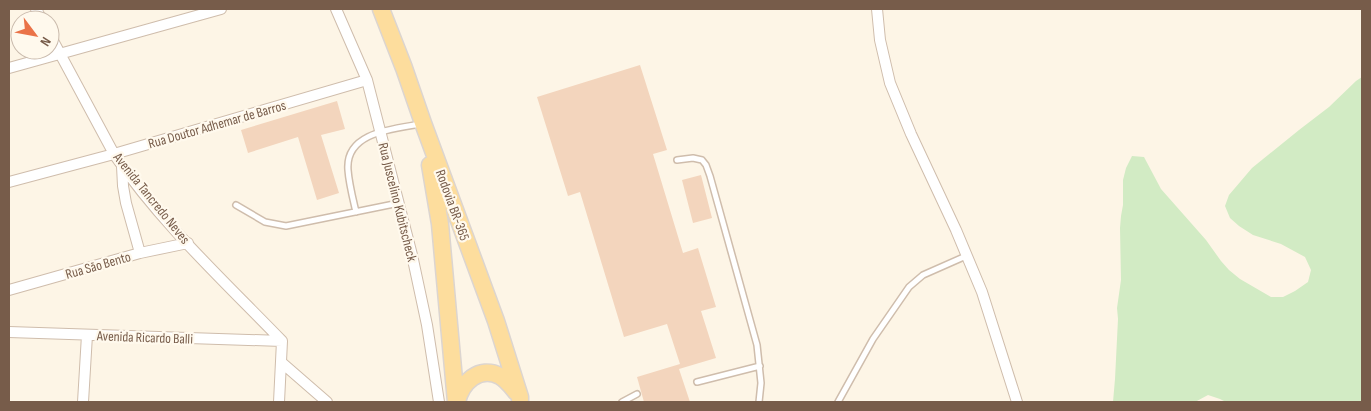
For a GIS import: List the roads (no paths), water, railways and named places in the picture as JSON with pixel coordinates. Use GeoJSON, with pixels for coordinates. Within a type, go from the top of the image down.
{"type":"FeatureCollection","features":[{"type":"Feature","properties":{"kind":"main road","name":"Rodovia BR-365"},"geometry":{"type":"LineString","coordinates":[[381,9],[496,321],[520,399]]}},
{"type":"Feature","properties":{"kind":"main road"},"geometry":{"type":"LineString","coordinates":[[423,124],[440,224],[456,402]]}},
{"type":"Feature","properties":{"kind":"main road"},"geometry":{"type":"LineString","coordinates":[[456,402],[466,382],[476,375],[484,373],[494,373],[502,377],[509,383],[520,399]]}},
{"type":"Feature","properties":{"kind":"street"},"geometry":{"type":"LineString","coordinates":[[60,53],[221,9]]}},
{"type":"Feature","properties":{"kind":"street","name":"Rua Juscelino Kubitscheck"},"geometry":{"type":"LineString","coordinates":[[336,9],[367,80],[412,254],[427,325],[439,402]]}},
{"type":"Feature","properties":{"kind":"street"},"geometry":{"type":"LineString","coordinates":[[877,9],[880,40],[890,83],[982,292],[1017,402]]}},
{"type":"Feature","properties":{"kind":"street","name":"Avenida Tancredo Neves"},"geometry":{"type":"LineString","coordinates":[[60,53],[122,166],[188,243],[282,341]]}},
{"type":"Feature","properties":{"kind":"street"},"geometry":{"type":"LineString","coordinates":[[9,68],[36,60]]}},
{"type":"Feature","properties":{"kind":"street","name":"Rua Doutor Adhemar de Barros"},"geometry":{"type":"LineString","coordinates":[[9,182],[114,154],[367,80]]}},
{"type":"Feature","properties":{"kind":"street"},"geometry":{"type":"LineString","coordinates":[[122,166],[126,204],[140,253]]}},
{"type":"Feature","properties":{"kind":"street","name":"Rua São Bento"},"geometry":{"type":"LineString","coordinates":[[9,290],[140,253],[188,243]]}},
{"type":"Feature","properties":{"kind":"street","name":"Avenida Ricardo Balli"},"geometry":{"type":"LineString","coordinates":[[9,332],[282,341]]}},
{"type":"Feature","properties":{"kind":"street"},"geometry":{"type":"LineString","coordinates":[[83,402],[87,335]]}},
{"type":"Feature","properties":{"kind":"street"},"geometry":{"type":"LineString","coordinates":[[279,402],[282,341]]}},
{"type":"Feature","properties":{"kind":"street"},"geometry":{"type":"LineString","coordinates":[[281,362],[327,402]]}},
{"type":"Feature","properties":{"kind":"lane"},"geometry":{"type":"LineString","coordinates":[[356,212],[348,170],[349,159],[355,146],[362,140],[380,132],[423,124]]}},
{"type":"Feature","properties":{"kind":"lane"},"geometry":{"type":"LineString","coordinates":[[677,160],[699,158],[706,165],[710,176],[757,345],[761,384],[758,402]]}},
{"type":"Feature","properties":{"kind":"lane"},"geometry":{"type":"LineString","coordinates":[[236,205],[265,222],[286,226],[398,203]]}},
{"type":"Feature","properties":{"kind":"lane"},"geometry":{"type":"LineString","coordinates":[[845,402],[838,401],[873,339],[909,287],[923,275],[966,256]]}},
{"type":"Feature","properties":{"kind":"lane"},"geometry":{"type":"LineString","coordinates":[[697,382],[760,366]]}},
{"type":"Feature","properties":{"kind":"lane"},"geometry":{"type":"LineString","coordinates":[[622,402],[637,394]]}}]}
